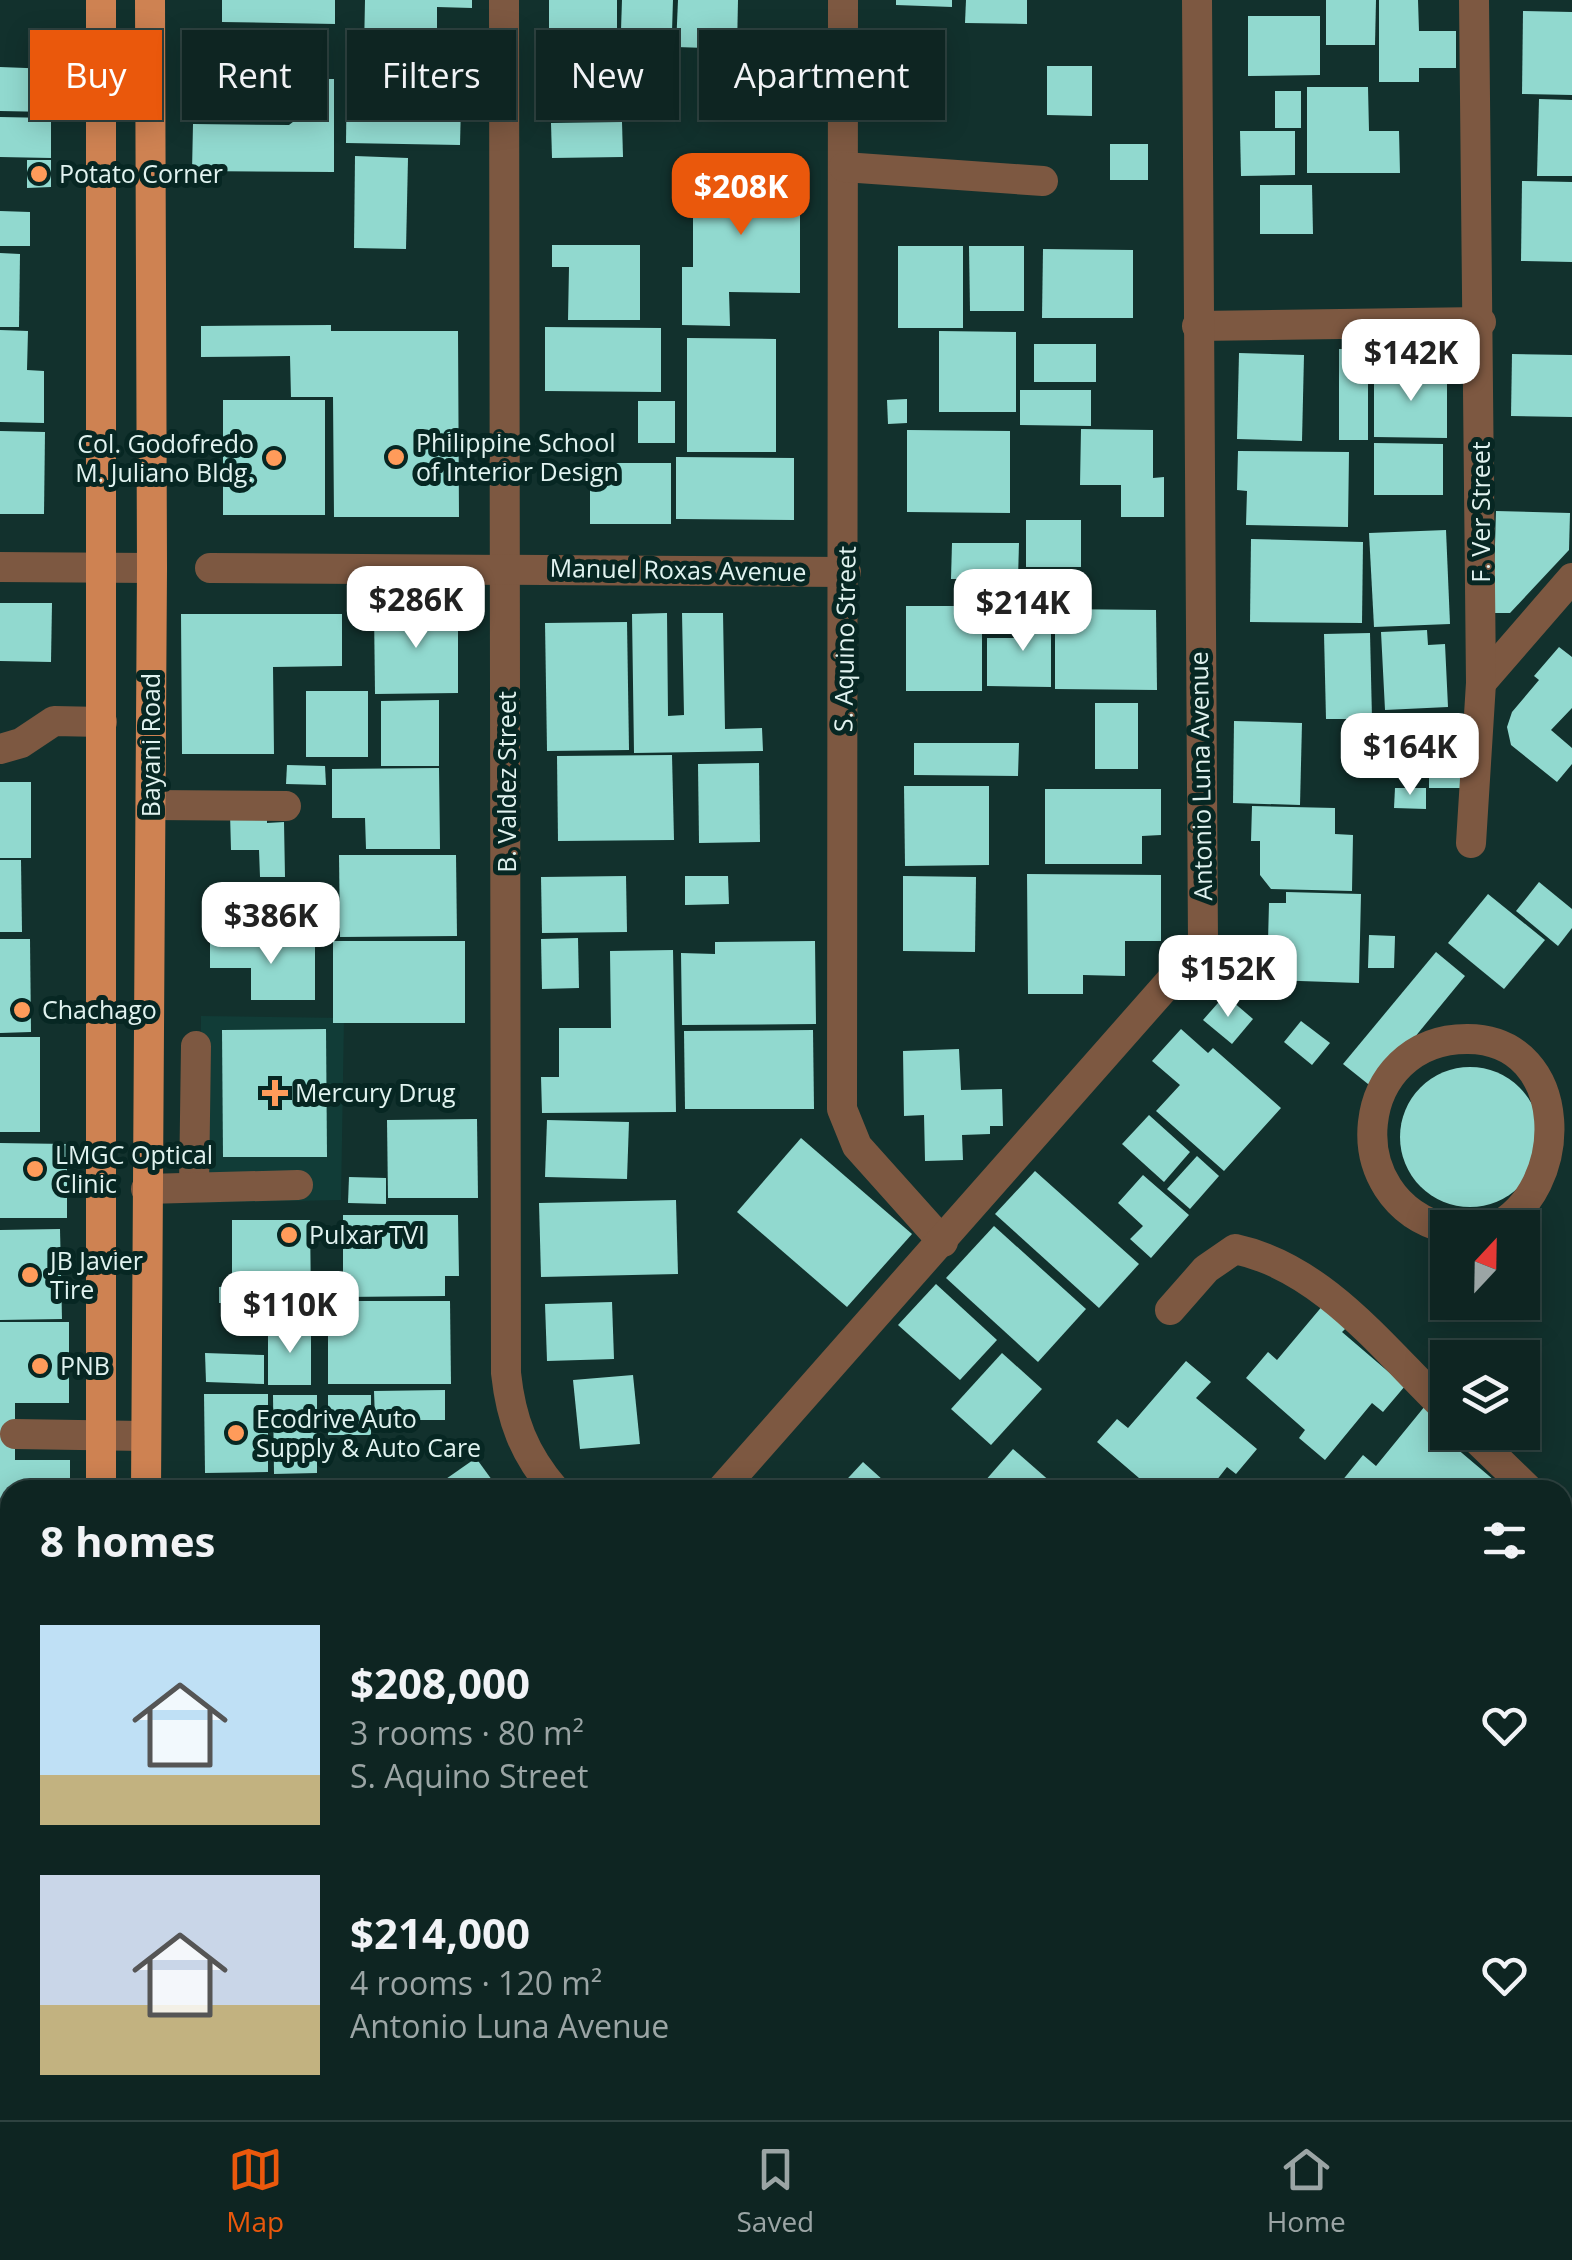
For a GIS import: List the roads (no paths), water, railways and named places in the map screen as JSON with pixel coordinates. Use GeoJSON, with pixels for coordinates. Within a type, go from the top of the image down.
{"type":"FeatureCollection","features":[{"type":"Feature","properties":{"kind":"main road","name":"Bayani Road"},"geometry":{"type":"LineString","coordinates":[[100,0],[104,568],[101,1480]]}},
{"type":"Feature","properties":{"kind":"main road","name":"Bayani Road"},"geometry":{"type":"LineString","coordinates":[[146,1480],[152,568],[150,0]]}},
{"type":"Feature","properties":{"kind":"street","name":"B. Valdez Street"},"geometry":{"type":"LineString","coordinates":[[504,0],[506,1373],[511,1418],[547,1480]]}},
{"type":"Feature","properties":{"kind":"street","name":"S. Aquino Street"},"geometry":{"type":"LineString","coordinates":[[843,0],[846,572],[842,1109],[857,1146],[943,1242]]}},
{"type":"Feature","properties":{"kind":"street","name":"Antonio Luna Avenue"},"geometry":{"type":"LineString","coordinates":[[730,1480],[1202,944],[1197,0]]}},
{"type":"Feature","properties":{"kind":"street","name":"F. Ver Street"},"geometry":{"type":"LineString","coordinates":[[1471,844],[1481,684],[1481,322],[1474,0]]}},
{"type":"Feature","properties":{"kind":"street"},"geometry":{"type":"LineString","coordinates":[[844,167],[1043,181]]}},
{"type":"Feature","properties":{"kind":"street"},"geometry":{"type":"LineString","coordinates":[[1197,326],[1481,322]]}},
{"type":"Feature","properties":{"kind":"street"},"geometry":{"type":"LineString","coordinates":[[0,567],[152,568]]}},
{"type":"Feature","properties":{"kind":"street","name":"Manuel Roxas Avenue"},"geometry":{"type":"LineString","coordinates":[[210,568],[846,572]]}},
{"type":"Feature","properties":{"kind":"street"},"geometry":{"type":"LineString","coordinates":[[1481,684],[1572,578]]}},
{"type":"Feature","properties":{"kind":"street"},"geometry":{"type":"LineString","coordinates":[[0,749],[21,743],[54,721],[102,722]]}},
{"type":"Feature","properties":{"kind":"street"},"geometry":{"type":"LineString","coordinates":[[150,805],[286,806]]}},
{"type":"Feature","properties":{"kind":"street"},"geometry":{"type":"LineString","coordinates":[[1430,1220],[1402,1206],[1376,1168],[1371,1122],[1388,1079],[1404,1062],[1434,1045],[1468,1039],[1492,1042],[1532,1064],[1547,1082],[1564,1125],[1553,1192],[1527,1210]]}},
{"type":"Feature","properties":{"kind":"street"},"geometry":{"type":"LineString","coordinates":[[194,1187],[196,1046]]}},
{"type":"Feature","properties":{"kind":"street"},"geometry":{"type":"LineString","coordinates":[[146,1189],[298,1185]]}},
{"type":"Feature","properties":{"kind":"street"},"geometry":{"type":"LineString","coordinates":[[1170,1310],[1206,1269],[1235,1249],[1271,1256],[1310,1278],[1430,1394]]}},
{"type":"Feature","properties":{"kind":"street"},"geometry":{"type":"LineString","coordinates":[[15,1434],[144,1436]]}},
{"type":"Feature","properties":{"kind":"street"},"geometry":{"type":"LineString","coordinates":[[1488,1450],[1519,1480]]}},
{"type":"Feature","properties":{"kind":"place","name":"Potato Corner"},"geometry":{"type":"Point","coordinates":[39,174]}},
{"type":"Feature","properties":{"kind":"place","name":"Philippine School of Interior Design"},"geometry":{"type":"Point","coordinates":[396,457]}},
{"type":"Feature","properties":{"kind":"place","name":"Col. Godofredo M. Juliano Bldg."},"geometry":{"type":"Point","coordinates":[274,458]}},
{"type":"Feature","properties":{"kind":"place","name":"Chachago"},"geometry":{"type":"Point","coordinates":[22,1010]}},
{"type":"Feature","properties":{"kind":"place","name":"Mercury Drug"},"geometry":{"type":"Point","coordinates":[275,1093]}},
{"type":"Feature","properties":{"kind":"place","name":"LMGC Optical Clinic"},"geometry":{"type":"Point","coordinates":[35,1169]}},
{"type":"Feature","properties":{"kind":"place","name":"Pulxar TVI"},"geometry":{"type":"Point","coordinates":[289,1235]}},
{"type":"Feature","properties":{"kind":"place","name":"JB Javier Tire"},"geometry":{"type":"Point","coordinates":[30,1275]}},
{"type":"Feature","properties":{"kind":"place","name":"PNB"},"geometry":{"type":"Point","coordinates":[40,1366]}},
{"type":"Feature","properties":{"kind":"place","name":"Ecodrive Auto Supply & Auto Care"},"geometry":{"type":"Point","coordinates":[236,1433]}}]}
